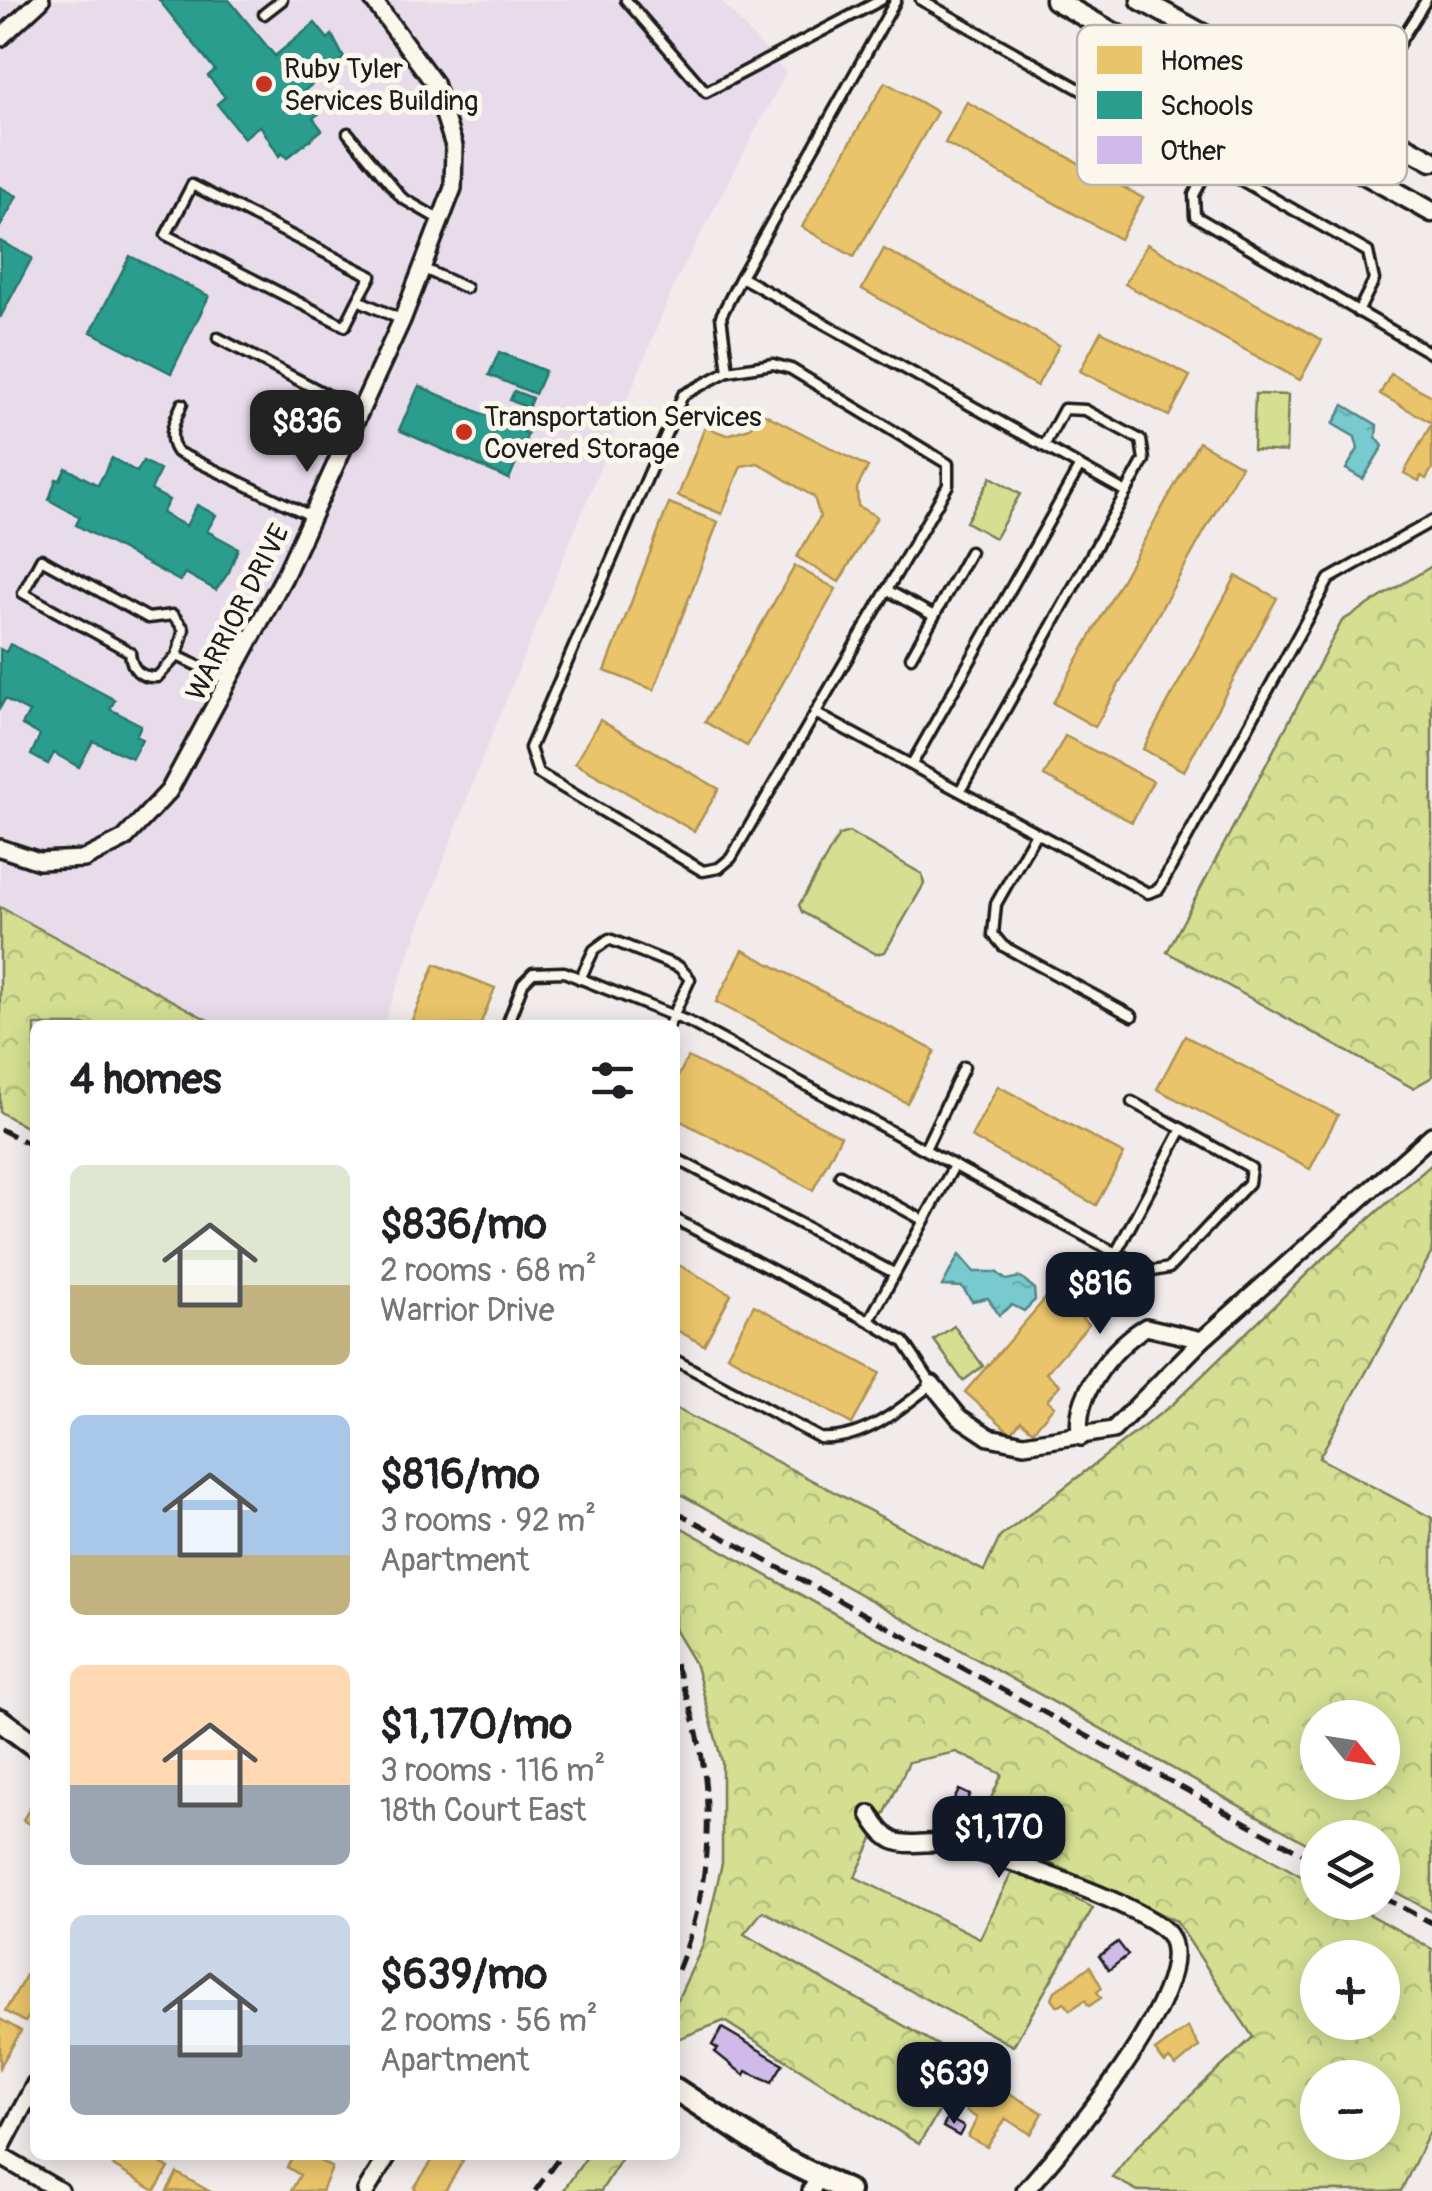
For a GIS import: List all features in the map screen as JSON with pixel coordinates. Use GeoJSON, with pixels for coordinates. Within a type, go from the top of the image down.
{"type":"FeatureCollection","features":[{"type":"Feature","properties":{"kind":"main road"},"geometry":{"type":"LineString","coordinates":[[0,1720],[30,1742]]}},
{"type":"Feature","properties":{"kind":"main road"},"geometry":{"type":"LineString","coordinates":[[680,2092],[815,2184],[848,2191]]}},
{"type":"Feature","properties":{"kind":"street"},"geometry":{"type":"LineString","coordinates":[[0,38],[41,0]]}},
{"type":"Feature","properties":{"kind":"street","name":"WARRIOR DRIVE"},"geometry":{"type":"LineString","coordinates":[[0,848],[39,861],[84,859],[124,839],[169,791],[231,682],[313,517],[402,320],[443,221],[455,167],[443,104],[423,64],[373,0]]}},
{"type":"Feature","properties":{"kind":"street"},"geometry":{"type":"LineString","coordinates":[[1056,0],[1100,25]]}},
{"type":"Feature","properties":{"kind":"street"},"geometry":{"type":"LineString","coordinates":[[1141,0],[1186,25]]}},
{"type":"Feature","properties":{"kind":"street"},"geometry":{"type":"LineString","coordinates":[[1407,147],[1432,161]]}},
{"type":"Feature","properties":{"kind":"street"},"geometry":{"type":"LineString","coordinates":[[1384,185],[1432,212]]}},
{"type":"Feature","properties":{"kind":"street"},"geometry":{"type":"LineString","coordinates":[[932,1384],[960,1417],[989,1437],[1024,1444],[1082,1438],[1113,1430],[1202,1340],[1432,1135]]}},
{"type":"Feature","properties":{"kind":"street"},"geometry":{"type":"LineString","coordinates":[[1082,1438],[1076,1418],[1081,1402],[1128,1337],[1146,1327],[1202,1340]]}},
{"type":"Feature","properties":{"kind":"street"},"geometry":{"type":"LineString","coordinates":[[870,1814],[882,1836],[894,1843],[949,1844],[1012,1861],[1154,1920],[1170,1937],[1170,1980],[1122,2075],[1026,2191]]}},
{"type":"Feature","properties":{"kind":"street"},"geometry":{"type":"LineString","coordinates":[[30,2094],[0,2153],[60,2191]]}},
{"type":"Feature","properties":{"kind":"street"},"geometry":{"type":"LineString","coordinates":[[366,2191],[385,2160]]}},
{"type":"Feature","properties":{"kind":"lane"},"geometry":{"type":"LineString","coordinates":[[264,14],[282,0]]}},
{"type":"Feature","properties":{"kind":"lane"},"geometry":{"type":"LineString","coordinates":[[626,0],[706,92],[881,0]]}},
{"type":"Feature","properties":{"kind":"lane"},"geometry":{"type":"LineString","coordinates":[[728,371],[722,316],[740,277],[896,0]]}},
{"type":"Feature","properties":{"kind":"lane"},"geometry":{"type":"LineString","coordinates":[[922,0],[1077,87]]}},
{"type":"Feature","properties":{"kind":"lane"},"geometry":{"type":"LineString","coordinates":[[1407,30],[1426,0]]}},
{"type":"Feature","properties":{"kind":"lane"},"geometry":{"type":"LineString","coordinates":[[348,133],[402,198],[443,221]]}},
{"type":"Feature","properties":{"kind":"lane"},"geometry":{"type":"LineString","coordinates":[[192,185],[371,276],[358,300],[345,326],[166,235],[192,185]]}},
{"type":"Feature","properties":{"kind":"lane"},"geometry":{"type":"LineString","coordinates":[[1199,185],[1194,195],[1195,216],[1432,354]]}},
{"type":"Feature","properties":{"kind":"lane"},"geometry":{"type":"LineString","coordinates":[[1250,185],[1368,252],[1374,280],[1358,312]]}},
{"type":"Feature","properties":{"kind":"lane"},"geometry":{"type":"LineString","coordinates":[[424,269],[466,288]]}},
{"type":"Feature","properties":{"kind":"lane"},"geometry":{"type":"LineString","coordinates":[[740,277],[1126,492]]}},
{"type":"Feature","properties":{"kind":"lane"},"geometry":{"type":"LineString","coordinates":[[358,300],[402,320]]}},
{"type":"Feature","properties":{"kind":"lane"},"geometry":{"type":"LineString","coordinates":[[218,338],[360,412]]}},
{"type":"Feature","properties":{"kind":"lane"},"geometry":{"type":"LineString","coordinates":[[774,364],[790,369],[948,464],[948,484],[731,858],[719,868],[703,870],[538,773],[530,748],[672,414],[683,395],[728,371],[774,364]]}},
{"type":"Feature","properties":{"kind":"lane"},"geometry":{"type":"LineString","coordinates":[[182,404],[172,428],[172,444],[177,452],[313,517]]}},
{"type":"Feature","properties":{"kind":"lane"},"geometry":{"type":"LineString","coordinates":[[960,791],[1144,460],[1141,440],[1085,410],[1064,409],[1044,446]]}},
{"type":"Feature","properties":{"kind":"lane"},"geometry":{"type":"LineString","coordinates":[[912,764],[1080,466]]}},
{"type":"Feature","properties":{"kind":"lane"},"geometry":{"type":"LineString","coordinates":[[815,713],[1148,894],[1159,889],[1329,579],[1432,521]]}},
{"type":"Feature","properties":{"kind":"lane"},"geometry":{"type":"LineString","coordinates":[[911,657],[970,552]]}},
{"type":"Feature","properties":{"kind":"lane"},"geometry":{"type":"LineString","coordinates":[[42,558],[148,618],[172,615],[184,628],[178,656],[157,677],[147,678],[137,672],[130,652],[22,592],[42,558]]}},
{"type":"Feature","properties":{"kind":"lane"},"geometry":{"type":"LineString","coordinates":[[887,590],[934,616]]}},
{"type":"Feature","properties":{"kind":"lane"},"geometry":{"type":"LineString","coordinates":[[178,656],[231,682]]}},
{"type":"Feature","properties":{"kind":"lane"},"geometry":{"type":"LineString","coordinates":[[1036,833],[996,904],[993,934],[1002,946],[1132,1016]]}},
{"type":"Feature","properties":{"kind":"lane"},"geometry":{"type":"LineString","coordinates":[[580,980],[594,950],[609,938],[680,967],[690,978],[672,1020]]}},
{"type":"Feature","properties":{"kind":"lane"},"geometry":{"type":"LineString","coordinates":[[509,1020],[524,983],[533,972],[564,972],[667,1020]]}},
{"type":"Feature","properties":{"kind":"lane"},"geometry":{"type":"LineString","coordinates":[[680,1022],[689,1022],[1153,1271],[1169,1268],[1250,1183],[1251,1168],[1132,1102]]}},
{"type":"Feature","properties":{"kind":"lane"},"geometry":{"type":"LineString","coordinates":[[925,1149],[964,1067]]}},
{"type":"Feature","properties":{"kind":"lane"},"geometry":{"type":"LineString","coordinates":[[1116,1253],[1182,1129]]}},
{"type":"Feature","properties":{"kind":"lane"},"geometry":{"type":"LineString","coordinates":[[680,1161],[894,1273]]}},
{"type":"Feature","properties":{"kind":"lane"},"geometry":{"type":"LineString","coordinates":[[869,1321],[954,1166]]}},
{"type":"Feature","properties":{"kind":"lane"},"geometry":{"type":"LineString","coordinates":[[840,1175],[924,1220]]}},
{"type":"Feature","properties":{"kind":"lane"},"geometry":{"type":"LineString","coordinates":[[680,1221],[904,1342],[932,1384],[846,1440],[820,1438],[680,1363]]}},
{"type":"Feature","properties":{"kind":"shaded area"},"geometry":{"type":"Polygon","coordinates":[[[0,0],[720,0],[786,73],[675,283],[475,777],[385,1020],[208,1020],[0,907],[0,0]]]}},
{"type":"Feature","properties":{"kind":"green space"},"geometry":{"type":"Polygon","coordinates":[[[1255,394],[1288,395],[1286,452],[1253,450],[1255,394]]]}},
{"type":"Feature","properties":{"kind":"green space"},"geometry":{"type":"Polygon","coordinates":[[[991,477],[1020,494],[995,538],[966,522],[991,477]]]}},
{"type":"Feature","properties":{"kind":"green space"},"geometry":{"type":"Polygon","coordinates":[[[1432,566],[1432,1077],[1413,1088],[1167,952],[1342,621],[1432,566]]]}},
{"type":"Feature","properties":{"kind":"green space"},"geometry":{"type":"Polygon","coordinates":[[[849,832],[922,874],[924,884],[885,952],[876,954],[802,912],[799,905],[839,835],[849,832]]]}},
{"type":"Feature","properties":{"kind":"green space"},"geometry":{"type":"Polygon","coordinates":[[[0,907],[208,1020],[30,1020],[30,1129],[0,1112],[0,907]]]}},
{"type":"Feature","properties":{"kind":"green space"},"geometry":{"type":"Polygon","coordinates":[[[1432,1164],[1432,1252],[1319,1458],[1432,1518],[1432,1912],[1400,1894],[1400,1820],[1300,1820],[1300,1840],[680,1494],[680,1411],[984,1571],[1000,1537],[1174,1403],[1315,1266],[1432,1164]]]}},
{"type":"Feature","properties":{"kind":"green space"},"geometry":{"type":"Polygon","coordinates":[[[954,1326],[983,1366],[963,1381],[934,1340],[954,1326]]]}},
{"type":"Feature","properties":{"kind":"green space"},"geometry":{"type":"Polygon","coordinates":[[[680,1527],[1300,1875],[1300,1920],[1380,1920],[1432,1949],[1432,2127],[1401,2191],[1138,2191],[1112,2177],[1137,2146],[1253,2037],[1176,1921],[1059,1867],[974,1836],[1002,1774],[956,1752],[909,1762],[855,1877],[980,1938],[1014,1868],[1093,1908],[1013,2046],[763,1911],[744,1934],[969,2063],[919,2144],[724,2021],[680,2038],[680,1994],[703,1945],[722,1863],[722,1762],[696,1666],[680,1639],[680,1527]]]}},
{"type":"Feature","properties":{"kind":"green space"},"geometry":{"type":"Polygon","coordinates":[[[585,2160],[621,2160],[601,2191],[563,2191],[585,2160]]]}},
{"type":"Feature","properties":{"kind":"water"},"geometry":{"type":"Polygon","coordinates":[[[1344,405],[1377,425],[1376,437],[1383,446],[1363,479],[1346,469],[1358,449],[1355,437],[1333,424],[1344,405]]]}},
{"type":"Feature","properties":{"kind":"water"},"geometry":{"type":"Polygon","coordinates":[[[959,1255],[974,1272],[996,1272],[1006,1280],[1020,1277],[1034,1288],[1035,1300],[1024,1311],[1012,1305],[999,1315],[988,1298],[972,1301],[962,1287],[942,1286],[959,1255]]]}},
{"type":"Feature","properties":{"kind":"building: Homes"},"geometry":{"type":"Polygon","coordinates":[[[885,82],[937,112],[854,257],[802,227],[885,82]]]}},
{"type":"Feature","properties":{"kind":"building: Homes"},"geometry":{"type":"Polygon","coordinates":[[[967,102],[1077,162],[1077,185],[1119,185],[1143,198],[1120,239],[945,143],[967,102]]]}},
{"type":"Feature","properties":{"kind":"building: Homes"},"geometry":{"type":"Polygon","coordinates":[[[1147,244],[1322,340],[1300,380],[1125,284],[1147,244]]]}},
{"type":"Feature","properties":{"kind":"building: Homes"},"geometry":{"type":"Polygon","coordinates":[[[884,249],[1059,345],[1037,386],[862,289],[884,249]]]}},
{"type":"Feature","properties":{"kind":"building: Homes"},"geometry":{"type":"Polygon","coordinates":[[[1101,331],[1190,376],[1169,416],[1080,371],[1101,331]]]}},
{"type":"Feature","properties":{"kind":"building: Homes"},"geometry":{"type":"Polygon","coordinates":[[[1391,374],[1432,396],[1432,423],[1380,394],[1391,374]]]}},
{"type":"Feature","properties":{"kind":"building: Homes"},"geometry":{"type":"Polygon","coordinates":[[[759,411],[868,467],[857,488],[858,506],[877,517],[839,582],[797,557],[820,517],[814,497],[758,463],[741,466],[722,514],[678,496],[705,427],[727,435],[750,428],[759,411]]]}},
{"type":"Feature","properties":{"kind":"building: Homes"},"geometry":{"type":"Polygon","coordinates":[[[1432,423],[1432,469],[1426,479],[1421,476],[1419,481],[1404,473],[1432,423]]]}},
{"type":"Feature","properties":{"kind":"building: Homes"},"geometry":{"type":"Polygon","coordinates":[[[1199,442],[1241,466],[1095,727],[1053,703],[1199,442]]]}},
{"type":"Feature","properties":{"kind":"building: Homes"},"geometry":{"type":"Polygon","coordinates":[[[669,503],[718,522],[654,690],[605,671],[669,503]]]}},
{"type":"Feature","properties":{"kind":"building: Homes"},"geometry":{"type":"Polygon","coordinates":[[[795,566],[836,589],[747,746],[705,722],[795,566]]]}},
{"type":"Feature","properties":{"kind":"building: Homes"},"geometry":{"type":"Polygon","coordinates":[[[1236,576],[1277,598],[1184,771],[1143,749],[1236,576]]]}},
{"type":"Feature","properties":{"kind":"building: Homes"},"geometry":{"type":"Polygon","coordinates":[[[600,720],[719,789],[694,831],[575,763],[600,720]]]}},
{"type":"Feature","properties":{"kind":"building: Homes"},"geometry":{"type":"Polygon","coordinates":[[[1065,736],[1153,781],[1132,822],[1044,776],[1065,736]]]}},
{"type":"Feature","properties":{"kind":"building: Homes"},"geometry":{"type":"Polygon","coordinates":[[[743,950],[935,1051],[907,1103],[716,1002],[743,950]]]}},
{"type":"Feature","properties":{"kind":"building: Homes"},"geometry":{"type":"Polygon","coordinates":[[[435,964],[495,988],[482,1020],[412,1020],[435,964]]]}},
{"type":"Feature","properties":{"kind":"building: Homes"},"geometry":{"type":"Polygon","coordinates":[[[1185,1036],[1338,1115],[1310,1169],[1157,1089],[1185,1036]]]}},
{"type":"Feature","properties":{"kind":"building: Homes"},"geometry":{"type":"Polygon","coordinates":[[[688,1057],[841,1136],[813,1190],[680,1121],[680,1073],[688,1057]]]}},
{"type":"Feature","properties":{"kind":"building: Homes"},"geometry":{"type":"Polygon","coordinates":[[[998,1086],[1124,1154],[1096,1205],[971,1137],[998,1086]]]}},
{"type":"Feature","properties":{"kind":"building: Homes"},"geometry":{"type":"Polygon","coordinates":[[[680,1266],[731,1294],[704,1345],[680,1332],[680,1266]]]}},
{"type":"Feature","properties":{"kind":"building: Homes"},"geometry":{"type":"Polygon","coordinates":[[[1057,1285],[1087,1311],[1082,1318],[1089,1324],[1046,1373],[1060,1385],[1047,1400],[1054,1406],[1033,1431],[1021,1421],[1011,1433],[965,1392],[1057,1285]]]}},
{"type":"Feature","properties":{"kind":"building: Homes"},"geometry":{"type":"Polygon","coordinates":[[[754,1305],[880,1373],[852,1424],[727,1355],[754,1305]]]}},
{"type":"Feature","properties":{"kind":"building: Homes"},"geometry":{"type":"Polygon","coordinates":[[[1090,1966],[1102,1988],[1097,1992],[1101,1998],[1089,2006],[1085,2000],[1070,2010],[1064,2002],[1058,2006],[1052,1998],[1055,1991],[1090,1966]]]}},
{"type":"Feature","properties":{"kind":"building: Homes"},"geometry":{"type":"Polygon","coordinates":[[[30,1973],[30,2014],[25,2022],[5,2011],[30,1973]]]}},
{"type":"Feature","properties":{"kind":"building: Homes"},"geometry":{"type":"Polygon","coordinates":[[[0,2019],[21,2031],[0,2067],[0,2019]]]}},
{"type":"Feature","properties":{"kind":"building: Homes"},"geometry":{"type":"Polygon","coordinates":[[[1188,2027],[1199,2047],[1176,2066],[1169,2059],[1165,2063],[1155,2051],[1188,2027]]]}},
{"type":"Feature","properties":{"kind":"building: Homes"},"geometry":{"type":"Polygon","coordinates":[[[997,2086],[1043,2113],[1031,2134],[1006,2119],[987,2147],[968,2137],[977,2118],[966,2111],[974,2097],[986,2104],[997,2086]]]}},
{"type":"Feature","properties":{"kind":"building: Homes"},"geometry":{"type":"Polygon","coordinates":[[[116,2160],[155,2160],[169,2168],[155,2191],[113,2166],[116,2160]]]}},
{"type":"Feature","properties":{"kind":"building: Homes"},"geometry":{"type":"Polygon","coordinates":[[[291,2160],[318,2160],[332,2168],[322,2191],[291,2191],[300,2175],[287,2167],[291,2160]]]}},
{"type":"Feature","properties":{"kind":"building: Homes"},"geometry":{"type":"Polygon","coordinates":[[[433,2160],[463,2161],[445,2191],[414,2188],[433,2160]]]}},
{"type":"Feature","properties":{"kind":"building: Homes"},"geometry":{"type":"Polygon","coordinates":[[[177,2173],[209,2191],[167,2191],[177,2173]]]}},
{"type":"Feature","properties":{"kind":"building: Schools","name":"Ruby Tyler Services Building"},"geometry":{"type":"Polygon","coordinates":[[[159,0],[229,0],[275,56],[315,23],[328,39],[332,35],[344,58],[304,91],[321,112],[313,118],[322,130],[287,158],[282,153],[279,156],[260,125],[244,138],[217,104],[225,97],[208,76],[215,70],[159,0]]]}},
{"type":"Feature","properties":{"kind":"building: Schools"},"geometry":{"type":"Polygon","coordinates":[[[0,187],[17,196],[0,227],[0,187]]]}},
{"type":"Feature","properties":{"kind":"building: Schools"},"geometry":{"type":"Polygon","coordinates":[[[0,241],[32,258],[0,318],[0,241]]]}},
{"type":"Feature","properties":{"kind":"building: Schools"},"geometry":{"type":"Polygon","coordinates":[[[130,256],[209,296],[171,373],[91,332],[130,256]]]}},
{"type":"Feature","properties":{"kind":"building: Schools"},"geometry":{"type":"Polygon","coordinates":[[[499,352],[545,371],[535,394],[489,375],[499,352]]]}},
{"type":"Feature","properties":{"kind":"building: Schools","name":"Transportation Services Covered Storage"},"geometry":{"type":"Polygon","coordinates":[[[419,386],[528,434],[509,479],[399,430],[419,386]]]}},
{"type":"Feature","properties":{"kind":"building: Schools"},"geometry":{"type":"Polygon","coordinates":[[[514,391],[532,398],[528,408],[510,400],[514,391]]]}},
{"type":"Feature","properties":{"kind":"building: Schools"},"geometry":{"type":"Polygon","coordinates":[[[112,458],[137,472],[143,461],[160,470],[151,490],[169,500],[162,513],[186,526],[197,505],[216,515],[207,531],[238,548],[229,572],[216,590],[185,573],[180,581],[76,525],[80,517],[49,500],[56,479],[60,480],[66,468],[98,485],[112,458]]]}},
{"type":"Feature","properties":{"kind":"building: Schools"},"geometry":{"type":"Polygon","coordinates":[[[10,644],[115,700],[110,709],[141,725],[136,736],[142,739],[132,758],[93,741],[79,767],[54,753],[48,764],[31,755],[40,735],[22,725],[29,712],[5,699],[0,708],[0,649],[6,652],[10,644]]]}},
{"type":"Feature","properties":{"kind":"building: Other"},"geometry":{"type":"Polygon","coordinates":[[[959,1790],[970,1795],[961,1815],[949,1810],[959,1790]]]}},
{"type":"Feature","properties":{"kind":"building: Other"},"geometry":{"type":"Polygon","coordinates":[[[1118,1942],[1128,1955],[1109,1970],[1099,1956],[1118,1942]]]}},
{"type":"Feature","properties":{"kind":"building: Other"},"geometry":{"type":"Polygon","coordinates":[[[722,2028],[783,2064],[772,2082],[746,2071],[744,2075],[715,2052],[718,2049],[712,2045],[722,2028]]]}},
{"type":"Feature","properties":{"kind":"building: Other"},"geometry":{"type":"Polygon","coordinates":[[[948,2118],[964,2127],[959,2136],[943,2127],[948,2118]]]}},
{"type":"Feature","properties":{"kind":"railway"},"geometry":{"type":"LineString","coordinates":[[0,1129],[30,1144]]}},
{"type":"Feature","properties":{"kind":"railway"},"geometry":{"type":"LineString","coordinates":[[680,1514],[1300,1852]]}},
{"type":"Feature","properties":{"kind":"railway"},"geometry":{"type":"LineString","coordinates":[[680,1678],[699,1741],[707,1820],[699,1899],[680,1963]]}},
{"type":"Feature","properties":{"kind":"railway"},"geometry":{"type":"LineString","coordinates":[[1400,1906],[1432,1923]]}},
{"type":"Feature","properties":{"kind":"railway"},"geometry":{"type":"LineString","coordinates":[[535,2191],[557,2160]]}},
{"type":"Feature","properties":{"kind":"place","name":"Ruby Tyler Services Building"},"geometry":{"type":"Point","coordinates":[264,84]}},
{"type":"Feature","properties":{"kind":"place","name":"Transportation Services Covered Storage"},"geometry":{"type":"Point","coordinates":[464,432]}}]}
